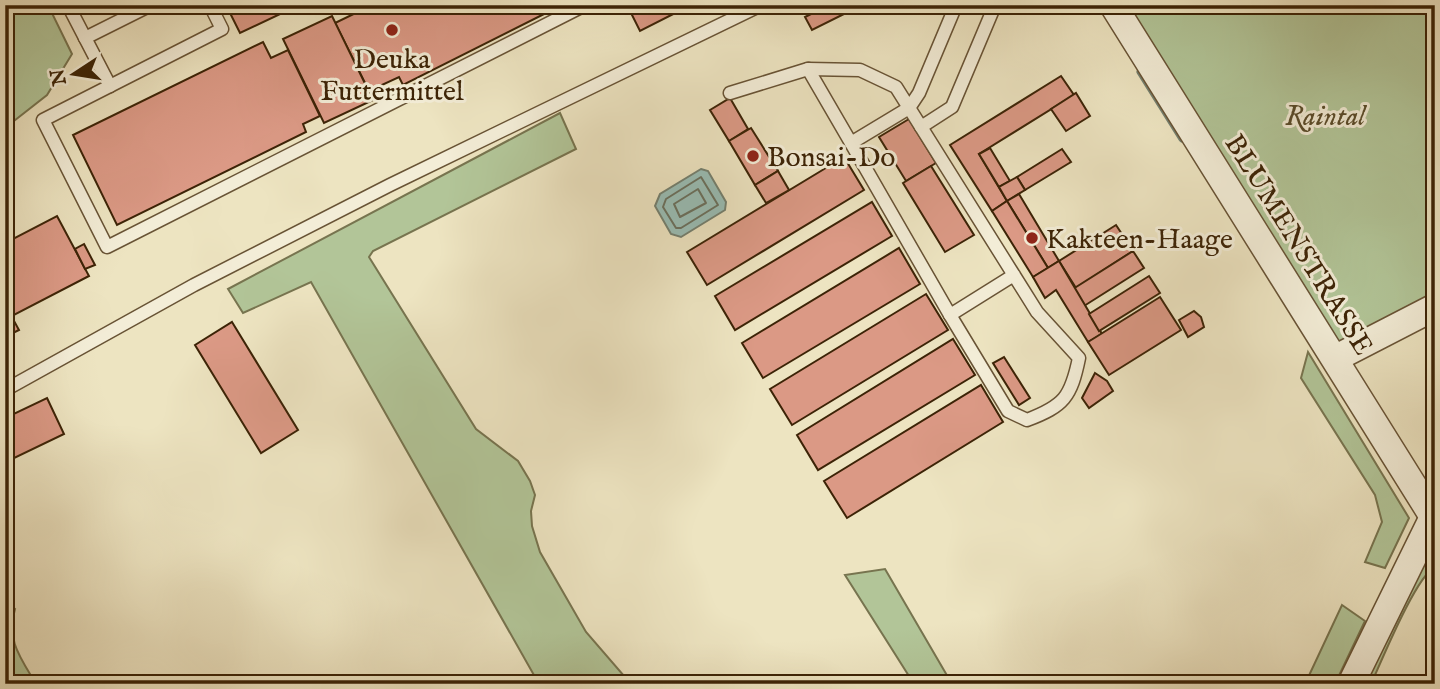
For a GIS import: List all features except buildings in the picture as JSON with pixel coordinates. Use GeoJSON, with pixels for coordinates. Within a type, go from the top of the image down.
{"type":"FeatureCollection","features":[{"type":"Feature","properties":{"kind":"street","name":"BLUMENSTRASSE"},"geometry":{"type":"LineString","coordinates":[[1113,5],[1434,518]]}},
{"type":"Feature","properties":{"kind":"street"},"geometry":{"type":"LineString","coordinates":[[1336,358],[1435,307]]}},
{"type":"Feature","properties":{"kind":"street"},"geometry":{"type":"LineString","coordinates":[[1351,684],[1434,518]]}},
{"type":"Feature","properties":{"kind":"lane"},"geometry":{"type":"LineString","coordinates":[[68,5],[110,86]]}},
{"type":"Feature","properties":{"kind":"lane"},"geometry":{"type":"LineString","coordinates":[[85,38],[151,5]]}},
{"type":"Feature","properties":{"kind":"lane"},"geometry":{"type":"LineString","coordinates":[[210,5],[222,29],[43,120],[107,247],[585,5]]}},
{"type":"Feature","properties":{"kind":"lane"},"geometry":{"type":"LineString","coordinates":[[5,390],[194,285],[378,191],[761,5]]}},
{"type":"Feature","properties":{"kind":"lane"},"geometry":{"type":"LineString","coordinates":[[851,143],[909,108],[919,93],[956,5]]}},
{"type":"Feature","properties":{"kind":"lane"},"geometry":{"type":"LineString","coordinates":[[920,127],[953,107],[995,5]]}},
{"type":"Feature","properties":{"kind":"lane"},"geometry":{"type":"LineString","coordinates":[[730,93],[808,69],[860,70],[896,87],[1037,312],[1079,359],[1072,390],[1052,411],[1027,420],[1008,411],[808,69]]}},
{"type":"Feature","properties":{"kind":"lane"},"geometry":{"type":"LineString","coordinates":[[950,315],[1014,275]]}},
{"type":"Feature","properties":{"kind":"green space"},"geometry":{"type":"Polygon","coordinates":[[[5,5],[48,5],[72,54],[47,95],[5,128],[5,5]]]}},
{"type":"Feature","properties":{"kind":"green space","name":"Raintal"},"geometry":{"type":"Polygon","coordinates":[[[1128,5],[1435,5],[1435,295],[1338,344],[1128,5]]]}},
{"type":"Feature","properties":{"kind":"green space"},"geometry":{"type":"Polygon","coordinates":[[[560,113],[576,149],[373,251],[369,257],[476,429],[518,461],[535,495],[531,511],[532,526],[540,552],[586,632],[631,684],[539,684],[311,282],[243,313],[228,289],[560,113]]]}},
{"type":"Feature","properties":{"kind":"green space"},"geometry":{"type":"Polygon","coordinates":[[[1308,352],[1409,518],[1385,568],[1365,562],[1382,522],[1375,495],[1301,378],[1308,352]]]}},
{"type":"Feature","properties":{"kind":"green space"},"geometry":{"type":"Polygon","coordinates":[[[1435,543],[1435,567],[1427,574],[1409,602],[1371,684],[1358,684],[1435,543]]]}},
{"type":"Feature","properties":{"kind":"green space"},"geometry":{"type":"Polygon","coordinates":[[[885,569],[952,684],[914,684],[845,575],[885,569]]]}},
{"type":"Feature","properties":{"kind":"green space"},"geometry":{"type":"Polygon","coordinates":[[[5,602],[15,609],[13,639],[36,684],[5,684],[5,602]]]}},
{"type":"Feature","properties":{"kind":"green space"},"geometry":{"type":"Polygon","coordinates":[[[1342,605],[1365,621],[1335,684],[1305,684],[1342,605]]]}},
{"type":"Feature","properties":{"kind":"water"},"geometry":{"type":"Polygon","coordinates":[[[701,169],[708,171],[726,202],[725,210],[681,237],[671,234],[655,206],[660,194],[701,169]]]}},
{"type":"Feature","properties":{"kind":"waterway"},"geometry":{"type":"LineString","coordinates":[[1140,72],[1182,139]]}},
{"type":"Feature","properties":{"kind":"waterway"},"geometry":{"type":"LineString","coordinates":[[5,674],[12,684]]}},
{"type":"Feature","properties":{"kind":"place","name":"Deuka Futtermittel"},"geometry":{"type":"Point","coordinates":[392,30]}},
{"type":"Feature","properties":{"kind":"place","name":"Bonsai-Do"},"geometry":{"type":"Point","coordinates":[753,156]}},
{"type":"Feature","properties":{"kind":"place","name":"Kakteen-Haage"},"geometry":{"type":"Point","coordinates":[1032,238]}}]}
